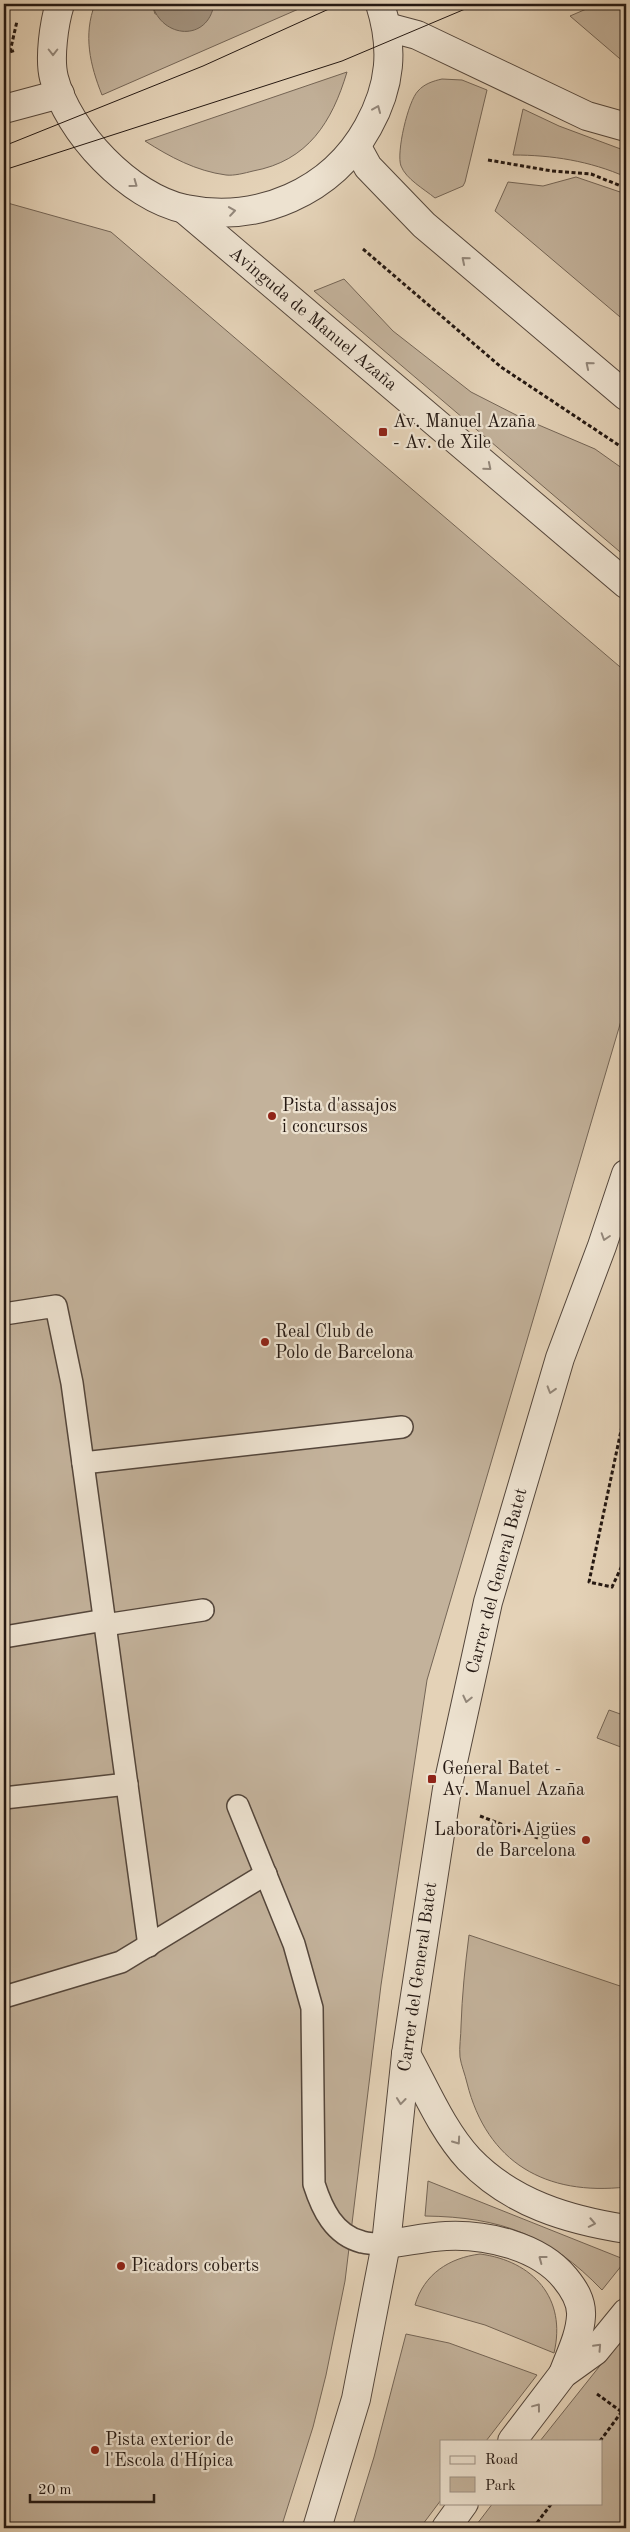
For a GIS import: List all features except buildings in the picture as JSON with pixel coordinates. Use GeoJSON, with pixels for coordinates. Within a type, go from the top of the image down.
{"type":"FeatureCollection","features":[{"type":"Feature","properties":{"kind":"street"},"geometry":{"type":"LineString","coordinates":[[60,4],[55,19],[53,45],[54,77],[70,119],[115,171],[146,193],[184,209],[224,213],[263,207],[302,194],[315,187],[357,147],[379,108],[389,66],[384,15]]}},
{"type":"Feature","properties":{"kind":"street"},"geometry":{"type":"LineString","coordinates":[[384,15],[417,35],[587,116],[626,127]]}},
{"type":"Feature","properties":{"kind":"street"},"geometry":{"type":"LineString","coordinates":[[4,109],[60,94]]}},
{"type":"Feature","properties":{"kind":"street"},"geometry":{"type":"LineString","coordinates":[[357,147],[368,168],[424,225],[626,396]]}},
{"type":"Feature","properties":{"kind":"street","name":"Avinguda de Manuel Azaña"},"geometry":{"type":"LineString","coordinates":[[184,209],[626,584]]}},
{"type":"Feature","properties":{"kind":"street","name":"Carrer del General Batet"},"geometry":{"type":"LineString","coordinates":[[317,2528],[356,2399],[386,2244],[406,2054],[446,1789],[488,1602],[560,1358],[626,1174]]}},
{"type":"Feature","properties":{"kind":"street"},"geometry":{"type":"LineString","coordinates":[[406,2054],[446,2125],[468,2158],[499,2186],[535,2205],[568,2217],[626,2229]]}},
{"type":"Feature","properties":{"kind":"street"},"geometry":{"type":"LineString","coordinates":[[386,2244],[446,2236],[476,2237],[508,2244],[535,2254],[561,2273],[577,2293],[581,2315],[576,2341],[563,2374],[513,2440]]}},
{"type":"Feature","properties":{"kind":"street"},"geometry":{"type":"LineString","coordinates":[[563,2374],[595,2351],[626,2313]]}},
{"type":"Feature","properties":{"kind":"street"},"geometry":{"type":"LineString","coordinates":[[446,2528],[463,2504]]}},
{"type":"Feature","properties":{"kind":"lane"},"geometry":{"type":"LineString","coordinates":[[4,1314],[56,1306],[72,1383],[148,1946]]}},
{"type":"Feature","properties":{"kind":"lane"},"geometry":{"type":"LineString","coordinates":[[83,1464],[402,1427]]}},
{"type":"Feature","properties":{"kind":"lane"},"geometry":{"type":"LineString","coordinates":[[4,1637],[203,1610]]}},
{"type":"Feature","properties":{"kind":"lane"},"geometry":{"type":"LineString","coordinates":[[4,1798],[126,1784]]}},
{"type":"Feature","properties":{"kind":"lane"},"geometry":{"type":"LineString","coordinates":[[238,1806],[294,1944],[312,2008],[314,2184],[322,2209],[338,2229],[361,2242],[386,2244]]}},
{"type":"Feature","properties":{"kind":"lane"},"geometry":{"type":"LineString","coordinates":[[4,1997],[121,1962],[266,1874]]}},
{"type":"Feature","properties":{"kind":"path"},"geometry":{"type":"LineString","coordinates":[[4,54],[10,52],[18,18]]}},
{"type":"Feature","properties":{"kind":"path"},"geometry":{"type":"LineString","coordinates":[[488,160],[552,171],[591,174],[626,188]]}},
{"type":"Feature","properties":{"kind":"path"},"geometry":{"type":"LineString","coordinates":[[364,249],[501,367],[626,450]]}},
{"type":"Feature","properties":{"kind":"path"},"geometry":{"type":"LineString","coordinates":[[622,1353],[626,1362]]}},
{"type":"Feature","properties":{"kind":"path"},"geometry":{"type":"LineString","coordinates":[[626,1407],[588,1582],[612,1587],[626,1557]]}},
{"type":"Feature","properties":{"kind":"path"},"geometry":{"type":"LineString","coordinates":[[480,1816],[538,1838]]}},
{"type":"Feature","properties":{"kind":"path"},"geometry":{"type":"LineString","coordinates":[[592,2390],[626,2415]]}},
{"type":"Feature","properties":{"kind":"path"},"geometry":{"type":"LineString","coordinates":[[601,2440],[626,2406]]}},
{"type":"Feature","properties":{"kind":"path"},"geometry":{"type":"LineString","coordinates":[[533,2528],[551,2504]]}},
{"type":"Feature","properties":{"kind":"path"},"geometry":{"type":"LineString","coordinates":[[624,2528],[626,2524]]}},
{"type":"Feature","properties":{"kind":"green space"},"geometry":{"type":"Polygon","coordinates":[[[95,4],[152,4],[155,14],[213,10],[214,4],[310,4],[102,95],[91,61],[89,39],[89,27],[95,4]]]}},
{"type":"Feature","properties":{"kind":"green space"},"geometry":{"type":"Polygon","coordinates":[[[598,4],[626,4],[626,64],[570,16],[598,4]]]}},
{"type":"Feature","properties":{"kind":"green space"},"geometry":{"type":"Polygon","coordinates":[[[347,72],[334,107],[315,136],[289,158],[272,166],[236,175],[215,173],[184,162],[145,141],[347,72]]]}},
{"type":"Feature","properties":{"kind":"green space"},"geometry":{"type":"Polygon","coordinates":[[[442,79],[462,80],[487,90],[465,182],[463,186],[435,198],[403,171],[400,150],[407,116],[414,97],[426,85],[442,79]]]}},
{"type":"Feature","properties":{"kind":"green space"},"geometry":{"type":"Polygon","coordinates":[[[523,109],[559,126],[626,151],[626,177],[612,171],[571,160],[513,155],[523,109]]]}},
{"type":"Feature","properties":{"kind":"green space"},"geometry":{"type":"Polygon","coordinates":[[[576,177],[626,194],[626,322],[495,211],[508,182],[543,186],[576,177]]]}},
{"type":"Feature","properties":{"kind":"green space","name":"Real Club de Polo de Barcelona"},"geometry":{"type":"Polygon","coordinates":[[[4,202],[111,232],[626,672],[626,1004],[427,1680],[381,1985],[345,2281],[326,2375],[313,2427],[281,2528],[4,2528],[4,202]]]}},
{"type":"Feature","properties":{"kind":"green space"},"geometry":{"type":"Polygon","coordinates":[[[344,279],[393,331],[471,392],[520,417],[595,449],[626,471],[626,557],[314,291],[344,279]]]}},
{"type":"Feature","properties":{"kind":"green space"},"geometry":{"type":"Polygon","coordinates":[[[609,1710],[626,1716],[626,1749],[597,1738],[609,1710]]]}},
{"type":"Feature","properties":{"kind":"green space"},"geometry":{"type":"Polygon","coordinates":[[[469,1935],[626,1988],[626,2187],[597,2188],[570,2186],[546,2179],[524,2168],[505,2153],[489,2134],[476,2111],[460,2057],[463,1992],[469,1935]]]}},
{"type":"Feature","properties":{"kind":"green space"},"geometry":{"type":"Polygon","coordinates":[[[428,2181],[626,2260],[602,2290],[563,2255],[522,2233],[500,2225],[477,2220],[425,2216],[428,2181]]]}},
{"type":"Feature","properties":{"kind":"green space"},"geometry":{"type":"Polygon","coordinates":[[[480,2254],[499,2258],[516,2265],[530,2274],[542,2286],[550,2299],[555,2315],[557,2333],[554,2353],[485,2325],[415,2305],[419,2294],[431,2276],[439,2269],[458,2259],[480,2254]]]}},
{"type":"Feature","properties":{"kind":"green space"},"geometry":{"type":"Polygon","coordinates":[[[626,2333],[626,2528],[474,2528],[492,2504],[602,2504],[602,2440],[541,2440],[626,2333]]]}},
{"type":"Feature","properties":{"kind":"green space"},"geometry":{"type":"Polygon","coordinates":[[[406,2334],[449,2343],[537,2375],[487,2440],[440,2440],[440,2501],[420,2528],[352,2528],[374,2457],[406,2334]]]}},
{"type":"Feature","properties":{"kind":"shaded area"},"geometry":{"type":"Polygon","coordinates":[[[152,4],[214,4],[210,16],[203,25],[194,30],[184,31],[174,29],[165,24],[157,16],[152,4]]]}},
{"type":"Feature","properties":{"kind":"tram line"},"geometry":{"type":"LineString","coordinates":[[4,146],[203,66],[340,4]]}},
{"type":"Feature","properties":{"kind":"tram line"},"geometry":{"type":"LineString","coordinates":[[4,170],[342,61],[477,4]]}},
{"type":"Feature","properties":{"kind":"place","name":"Av. Manuel Azaña - Av. de Xile"},"geometry":{"type":"Point","coordinates":[383,432]}},
{"type":"Feature","properties":{"kind":"place","name":"Pista d'assajos i concursos"},"geometry":{"type":"Point","coordinates":[272,1116]}},
{"type":"Feature","properties":{"kind":"place","name":"Real Club de Polo de Barcelona"},"geometry":{"type":"Point","coordinates":[265,1342]}},
{"type":"Feature","properties":{"kind":"place","name":"General Batet - Av. Manuel Azaña"},"geometry":{"type":"Point","coordinates":[432,1779]}},
{"type":"Feature","properties":{"kind":"place","name":"Laboratori Aigües de Barcelona"},"geometry":{"type":"Point","coordinates":[586,1840]}},
{"type":"Feature","properties":{"kind":"place","name":"Picadors coberts"},"geometry":{"type":"Point","coordinates":[121,2266]}},
{"type":"Feature","properties":{"kind":"place","name":"Pista exterior de l'Escola d'Hípica"},"geometry":{"type":"Point","coordinates":[95,2450]}}]}
